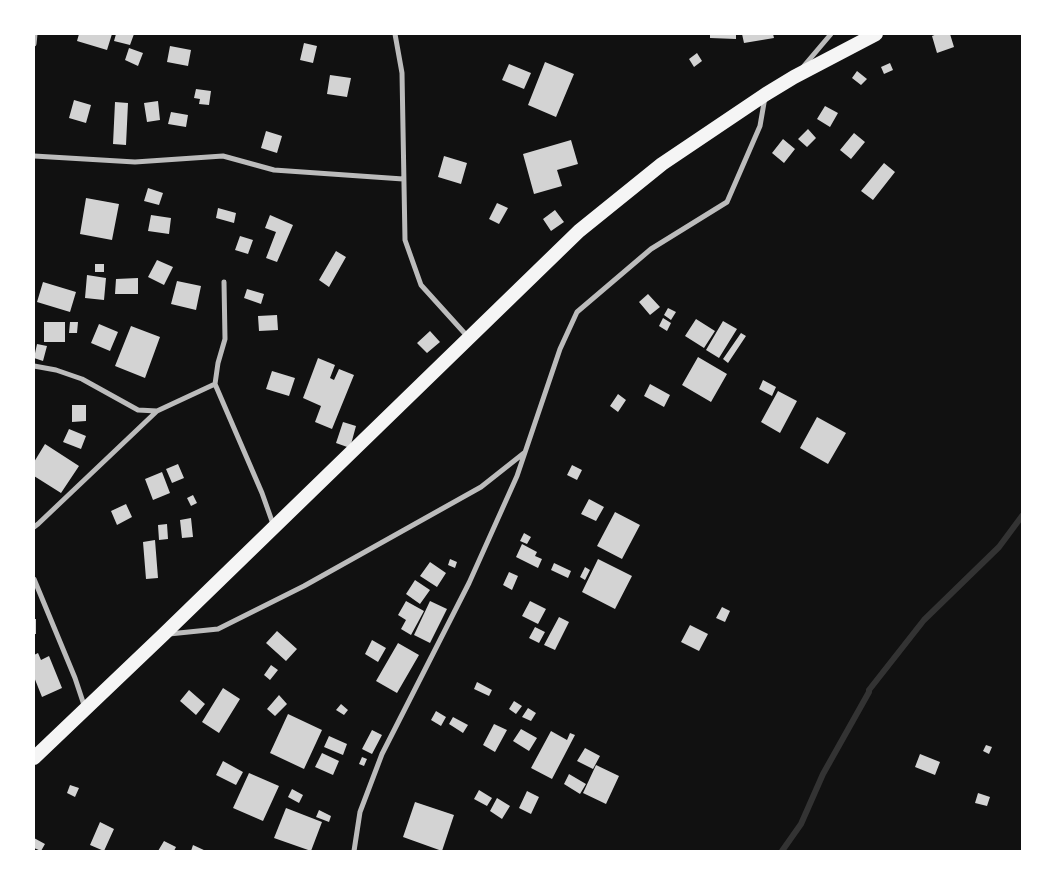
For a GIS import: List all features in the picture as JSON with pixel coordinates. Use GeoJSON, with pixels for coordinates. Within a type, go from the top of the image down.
{"type":"FeatureCollection","features":[{"type":"Feature","properties":{"kind":"highway"},"geometry":{"type":"LineString","coordinates":[[34,758],[586,225],[662,164],[766,94],[794,77],[876,34]]}},
{"type":"Feature","properties":{"kind":"street"},"geometry":{"type":"LineString","coordinates":[[34,44],[35,34]]}},
{"type":"Feature","properties":{"kind":"street"},"geometry":{"type":"LineString","coordinates":[[395,34],[402,73],[404,240],[421,285],[468,338]]}},
{"type":"Feature","properties":{"kind":"street"},"geometry":{"type":"LineString","coordinates":[[794,77],[831,34]]}},
{"type":"Feature","properties":{"kind":"street"},"geometry":{"type":"LineString","coordinates":[[354,851],[360,812],[382,754],[469,583],[517,476],[560,349],[577,312],[652,249],[727,202],[760,126],[766,94]]}},
{"type":"Feature","properties":{"kind":"street"},"geometry":{"type":"LineString","coordinates":[[34,156],[135,162],[223,156],[274,170],[403,179]]}},
{"type":"Feature","properties":{"kind":"street"},"geometry":{"type":"LineString","coordinates":[[224,282],[225,339],[218,363],[215,384],[262,493],[274,527]]}},
{"type":"Feature","properties":{"kind":"street"},"geometry":{"type":"LineString","coordinates":[[34,366],[56,370],[82,379],[138,410],[157,411]]}},
{"type":"Feature","properties":{"kind":"street"},"geometry":{"type":"LineString","coordinates":[[34,527],[157,411],[215,384]]}},
{"type":"Feature","properties":{"kind":"street"},"geometry":{"type":"LineString","coordinates":[[163,635],[218,629],[304,586],[481,488],[526,452]]}},
{"type":"Feature","properties":{"kind":"street"},"geometry":{"type":"LineString","coordinates":[[34,579],[75,678],[85,708]]}},
{"type":"Feature","properties":{"kind":"building"},"geometry":{"type":"Polygon","coordinates":[[[79,34],[112,34],[107,50],[77,41],[79,34]]]}},
{"type":"Feature","properties":{"kind":"building"},"geometry":{"type":"Polygon","coordinates":[[[116,34],[134,34],[130,45],[114,41],[116,34]]]}},
{"type":"Feature","properties":{"kind":"building"},"geometry":{"type":"Polygon","coordinates":[[[710,34],[736,34],[736,39],[710,38],[710,34]]]}},
{"type":"Feature","properties":{"kind":"building"},"geometry":{"type":"Polygon","coordinates":[[[742,34],[773,34],[774,38],[744,43],[742,34]]]}},
{"type":"Feature","properties":{"kind":"building"},"geometry":{"type":"Polygon","coordinates":[[[950,34],[954,47],[937,53],[932,36],[950,34]]]}},
{"type":"Feature","properties":{"kind":"building"},"geometry":{"type":"Polygon","coordinates":[[[304,43],[317,46],[313,63],[300,60],[304,43]]]}},
{"type":"Feature","properties":{"kind":"building"},"geometry":{"type":"Polygon","coordinates":[[[170,46],[191,50],[188,66],[167,62],[170,46]]]}},
{"type":"Feature","properties":{"kind":"building"},"geometry":{"type":"Polygon","coordinates":[[[129,48],[143,53],[138,66],[125,60],[129,48]]]}},
{"type":"Feature","properties":{"kind":"building"},"geometry":{"type":"Polygon","coordinates":[[[697,53],[702,61],[694,67],[689,59],[697,53]]]}},
{"type":"Feature","properties":{"kind":"building"},"geometry":{"type":"Polygon","coordinates":[[[545,62],[574,74],[556,117],[528,105],[545,62]]]}},
{"type":"Feature","properties":{"kind":"building"},"geometry":{"type":"Polygon","coordinates":[[[890,63],[893,70],[884,74],[881,67],[890,63]]]}},
{"type":"Feature","properties":{"kind":"building"},"geometry":{"type":"Polygon","coordinates":[[[509,64],[531,73],[524,89],[502,80],[509,64]]]}},
{"type":"Feature","properties":{"kind":"building"},"geometry":{"type":"Polygon","coordinates":[[[857,71],[867,79],[861,85],[852,78],[857,71]]]}},
{"type":"Feature","properties":{"kind":"building"},"geometry":{"type":"Polygon","coordinates":[[[330,75],[351,78],[347,97],[327,94],[330,75]]]}},
{"type":"Feature","properties":{"kind":"building"},"geometry":{"type":"Polygon","coordinates":[[[196,89],[211,91],[209,105],[199,104],[200,99],[194,98],[196,89]]]}},
{"type":"Feature","properties":{"kind":"building"},"geometry":{"type":"Polygon","coordinates":[[[74,100],[91,105],[86,123],[69,118],[74,100]]]}},
{"type":"Feature","properties":{"kind":"building"},"geometry":{"type":"Polygon","coordinates":[[[158,101],[160,120],[147,122],[144,103],[158,101]]]}},
{"type":"Feature","properties":{"kind":"building"},"geometry":{"type":"Polygon","coordinates":[[[115,102],[128,103],[126,145],[113,144],[115,102]]]}},
{"type":"Feature","properties":{"kind":"building"},"geometry":{"type":"Polygon","coordinates":[[[825,106],[838,113],[830,127],[817,119],[825,106]]]}},
{"type":"Feature","properties":{"kind":"building"},"geometry":{"type":"Polygon","coordinates":[[[171,112],[188,115],[186,127],[168,124],[171,112]]]}},
{"type":"Feature","properties":{"kind":"building"},"geometry":{"type":"Polygon","coordinates":[[[808,129],[816,138],[807,147],[798,139],[808,129]]]}},
{"type":"Feature","properties":{"kind":"building"},"geometry":{"type":"Polygon","coordinates":[[[266,131],[282,136],[277,153],[261,148],[266,131]]]}},
{"type":"Feature","properties":{"kind":"building"},"geometry":{"type":"Polygon","coordinates":[[[854,133],[865,142],[851,159],[840,150],[854,133]]]}},
{"type":"Feature","properties":{"kind":"building"},"geometry":{"type":"Polygon","coordinates":[[[783,139],[795,149],[784,163],[772,153],[783,139]]]}},
{"type":"Feature","properties":{"kind":"building"},"geometry":{"type":"Polygon","coordinates":[[[571,140],[578,164],[557,170],[562,186],[534,194],[523,154],[571,140]]]}},
{"type":"Feature","properties":{"kind":"building"},"geometry":{"type":"Polygon","coordinates":[[[444,156],[467,163],[461,184],[438,177],[444,156]]]}},
{"type":"Feature","properties":{"kind":"building"},"geometry":{"type":"Polygon","coordinates":[[[884,163],[895,172],[873,200],[861,191],[884,163]]]}},
{"type":"Feature","properties":{"kind":"building"},"geometry":{"type":"Polygon","coordinates":[[[148,188],[163,193],[159,205],[144,201],[148,188]]]}},
{"type":"Feature","properties":{"kind":"building"},"geometry":{"type":"Polygon","coordinates":[[[86,198],[119,204],[112,240],[80,234],[86,198]]]}},
{"type":"Feature","properties":{"kind":"building"},"geometry":{"type":"Polygon","coordinates":[[[497,203],[508,208],[499,224],[489,219],[497,203]]]}},
{"type":"Feature","properties":{"kind":"building"},"geometry":{"type":"Polygon","coordinates":[[[218,208],[236,213],[234,223],[216,218],[218,208]]]}},
{"type":"Feature","properties":{"kind":"building"},"geometry":{"type":"Polygon","coordinates":[[[555,210],[564,222],[551,231],[543,219],[555,210]]]}},
{"type":"Feature","properties":{"kind":"building"},"geometry":{"type":"Polygon","coordinates":[[[151,215],[171,218],[169,234],[148,231],[151,215]]]}},
{"type":"Feature","properties":{"kind":"building"},"geometry":{"type":"Polygon","coordinates":[[[270,215],[293,225],[277,262],[266,258],[276,232],[265,228],[270,215]]]}},
{"type":"Feature","properties":{"kind":"building"},"geometry":{"type":"Polygon","coordinates":[[[240,236],[253,240],[248,254],[235,250],[240,236]]]}},
{"type":"Feature","properties":{"kind":"building"},"geometry":{"type":"Polygon","coordinates":[[[336,251],[346,257],[329,287],[319,280],[336,251]]]}},
{"type":"Feature","properties":{"kind":"building"},"geometry":{"type":"Polygon","coordinates":[[[157,260],[173,267],[164,285],[148,277],[157,260]]]}},
{"type":"Feature","properties":{"kind":"building"},"geometry":{"type":"Polygon","coordinates":[[[95,264],[104,264],[104,272],[95,272],[95,264]]]}},
{"type":"Feature","properties":{"kind":"building"},"geometry":{"type":"Polygon","coordinates":[[[87,275],[106,278],[104,300],[85,298],[87,275]]]}},
{"type":"Feature","properties":{"kind":"building"},"geometry":{"type":"Polygon","coordinates":[[[138,278],[138,294],[115,294],[116,279],[138,278]]]}},
{"type":"Feature","properties":{"kind":"building"},"geometry":{"type":"Polygon","coordinates":[[[177,281],[201,286],[196,310],[171,304],[177,281]]]}},
{"type":"Feature","properties":{"kind":"building"},"geometry":{"type":"Polygon","coordinates":[[[43,282],[76,292],[70,312],[37,302],[43,282]]]}},
{"type":"Feature","properties":{"kind":"building"},"geometry":{"type":"Polygon","coordinates":[[[247,289],[264,294],[261,304],[244,298],[247,289]]]}},
{"type":"Feature","properties":{"kind":"building"},"geometry":{"type":"Polygon","coordinates":[[[648,294],[660,307],[650,315],[639,302],[648,294]]]}},
{"type":"Feature","properties":{"kind":"building"},"geometry":{"type":"Polygon","coordinates":[[[668,308],[676,312],[671,320],[664,315],[668,308]]]}},
{"type":"Feature","properties":{"kind":"building"},"geometry":{"type":"Polygon","coordinates":[[[277,315],[278,330],[259,331],[258,316],[277,315]]]}},
{"type":"Feature","properties":{"kind":"building"},"geometry":{"type":"Polygon","coordinates":[[[663,318],[671,323],[667,331],[659,326],[663,318]]]}},
{"type":"Feature","properties":{"kind":"building"},"geometry":{"type":"Polygon","coordinates":[[[696,319],[715,331],[704,348],[685,336],[696,319]]]}},
{"type":"Feature","properties":{"kind":"building"},"geometry":{"type":"Polygon","coordinates":[[[723,321],[737,329],[719,358],[706,350],[723,321]]]}},
{"type":"Feature","properties":{"kind":"building"},"geometry":{"type":"Polygon","coordinates":[[[44,322],[65,322],[65,342],[44,342],[44,322]]]}},
{"type":"Feature","properties":{"kind":"building"},"geometry":{"type":"Polygon","coordinates":[[[70,322],[78,322],[77,333],[69,333],[70,322]]]}},
{"type":"Feature","properties":{"kind":"building"},"geometry":{"type":"Polygon","coordinates":[[[99,324],[118,332],[110,351],[91,343],[99,324]]]}},
{"type":"Feature","properties":{"kind":"building"},"geometry":{"type":"Polygon","coordinates":[[[131,326],[160,337],[145,378],[115,366],[131,326]]]}},
{"type":"Feature","properties":{"kind":"building"},"geometry":{"type":"Polygon","coordinates":[[[430,331],[440,342],[427,353],[417,343],[430,331]]]}},
{"type":"Feature","properties":{"kind":"building"},"geometry":{"type":"Polygon","coordinates":[[[741,333],[746,336],[728,363],[723,359],[741,333]]]}},
{"type":"Feature","properties":{"kind":"building"},"geometry":{"type":"Polygon","coordinates":[[[37,344],[47,346],[43,361],[34,358],[37,344]]]}},
{"type":"Feature","properties":{"kind":"building"},"geometry":{"type":"Polygon","coordinates":[[[698,357],[727,374],[711,402],[682,385],[698,357]]]}},
{"type":"Feature","properties":{"kind":"building"},"geometry":{"type":"Polygon","coordinates":[[[318,358],[335,365],[330,378],[334,380],[339,369],[354,375],[332,429],[315,422],[321,406],[303,398],[318,358]]]}},
{"type":"Feature","properties":{"kind":"building"},"geometry":{"type":"Polygon","coordinates":[[[272,371],[295,378],[289,396],[266,389],[272,371]]]}},
{"type":"Feature","properties":{"kind":"building"},"geometry":{"type":"Polygon","coordinates":[[[763,380],[776,387],[772,396],[759,389],[763,380]]]}},
{"type":"Feature","properties":{"kind":"building"},"geometry":{"type":"Polygon","coordinates":[[[650,384],[670,395],[664,407],[644,396],[650,384]]]}},
{"type":"Feature","properties":{"kind":"building"},"geometry":{"type":"Polygon","coordinates":[[[778,391],[797,401],[780,433],[761,422],[778,391]]]}},
{"type":"Feature","properties":{"kind":"building"},"geometry":{"type":"Polygon","coordinates":[[[618,394],[626,400],[618,412],[610,406],[618,394]]]}},
{"type":"Feature","properties":{"kind":"building"},"geometry":{"type":"Polygon","coordinates":[[[72,405],[86,405],[86,421],[72,422],[72,405]]]}},
{"type":"Feature","properties":{"kind":"building"},"geometry":{"type":"Polygon","coordinates":[[[817,417],[846,433],[828,464],[800,448],[817,417]]]}},
{"type":"Feature","properties":{"kind":"building"},"geometry":{"type":"Polygon","coordinates":[[[343,422],[356,426],[350,448],[336,443],[343,422]]]}},
{"type":"Feature","properties":{"kind":"building"},"geometry":{"type":"Polygon","coordinates":[[[69,429],[86,436],[81,449],[63,442],[69,429]]]}},
{"type":"Feature","properties":{"kind":"building"},"geometry":{"type":"Polygon","coordinates":[[[45,444],[79,466],[61,493],[34,476],[34,462],[45,444]]]}},
{"type":"Feature","properties":{"kind":"building"},"geometry":{"type":"Polygon","coordinates":[[[178,464],[184,478],[172,483],[166,469],[178,464]]]}},
{"type":"Feature","properties":{"kind":"building"},"geometry":{"type":"Polygon","coordinates":[[[572,465],[582,470],[577,480],[567,475],[572,465]]]}},
{"type":"Feature","properties":{"kind":"building"},"geometry":{"type":"Polygon","coordinates":[[[162,472],[170,493],[153,500],[145,479],[162,472]]]}},
{"type":"Feature","properties":{"kind":"building"},"geometry":{"type":"Polygon","coordinates":[[[193,495],[197,503],[191,506],[187,498],[193,495]]]}},
{"type":"Feature","properties":{"kind":"building"},"geometry":{"type":"Polygon","coordinates":[[[589,499],[604,507],[596,521],[581,514],[589,499]]]}},
{"type":"Feature","properties":{"kind":"building"},"geometry":{"type":"Polygon","coordinates":[[[126,504],[132,517],[117,525],[111,511],[126,504]]]}},
{"type":"Feature","properties":{"kind":"building"},"geometry":{"type":"Polygon","coordinates":[[[615,512],[640,525],[622,559],[597,546],[615,512]]]}},
{"type":"Feature","properties":{"kind":"building"},"geometry":{"type":"Polygon","coordinates":[[[191,518],[193,537],[182,538],[180,520],[191,518]]]}},
{"type":"Feature","properties":{"kind":"building"},"geometry":{"type":"Polygon","coordinates":[[[167,524],[168,539],[159,540],[158,525],[167,524]]]}},
{"type":"Feature","properties":{"kind":"building"},"geometry":{"type":"Polygon","coordinates":[[[524,533],[531,537],[527,544],[520,541],[524,533]]]}},
{"type":"Feature","properties":{"kind":"building"},"geometry":{"type":"Polygon","coordinates":[[[155,540],[158,578],[146,579],[143,542],[155,540]]]}},
{"type":"Feature","properties":{"kind":"building"},"geometry":{"type":"Polygon","coordinates":[[[522,544],[537,552],[535,556],[542,559],[538,568],[516,557],[522,544]]]}},
{"type":"Feature","properties":{"kind":"building"},"geometry":{"type":"Polygon","coordinates":[[[450,559],[457,562],[455,568],[448,565],[450,559]]]}},
{"type":"Feature","properties":{"kind":"building"},"geometry":{"type":"Polygon","coordinates":[[[598,559],[632,576],[615,609],[582,592],[598,559]]]}},
{"type":"Feature","properties":{"kind":"building"},"geometry":{"type":"Polygon","coordinates":[[[430,562],[446,573],[437,587],[420,576],[430,562]]]}},
{"type":"Feature","properties":{"kind":"building"},"geometry":{"type":"Polygon","coordinates":[[[554,563],[571,571],[568,578],[551,570],[554,563]]]}},
{"type":"Feature","properties":{"kind":"building"},"geometry":{"type":"Polygon","coordinates":[[[585,567],[590,570],[585,580],[580,577],[585,567]]]}},
{"type":"Feature","properties":{"kind":"building"},"geometry":{"type":"Polygon","coordinates":[[[509,572],[518,576],[512,590],[503,585],[509,572]]]}},
{"type":"Feature","properties":{"kind":"building"},"geometry":{"type":"Polygon","coordinates":[[[415,580],[430,590],[420,604],[406,594],[415,580]]]}},
{"type":"Feature","properties":{"kind":"building"},"geometry":{"type":"Polygon","coordinates":[[[406,601],[424,611],[411,635],[401,629],[406,620],[398,615],[406,601]]]}},
{"type":"Feature","properties":{"kind":"building"},"geometry":{"type":"Polygon","coordinates":[[[430,601],[447,609],[430,643],[414,635],[430,601]]]}},
{"type":"Feature","properties":{"kind":"building"},"geometry":{"type":"Polygon","coordinates":[[[530,601],[546,609],[538,624],[522,616],[530,601]]]}},
{"type":"Feature","properties":{"kind":"building"},"geometry":{"type":"Polygon","coordinates":[[[722,607],[730,611],[725,622],[716,618],[722,607]]]}},
{"type":"Feature","properties":{"kind":"building"},"geometry":{"type":"Polygon","coordinates":[[[559,617],[569,622],[555,650],[544,645],[559,617]]]}},
{"type":"Feature","properties":{"kind":"building"},"geometry":{"type":"Polygon","coordinates":[[[34,619],[36,619],[36,634],[34,634],[34,619]]]}},
{"type":"Feature","properties":{"kind":"building"},"geometry":{"type":"Polygon","coordinates":[[[690,625],[708,634],[699,651],[681,642],[690,625]]]}},
{"type":"Feature","properties":{"kind":"building"},"geometry":{"type":"Polygon","coordinates":[[[535,627],[545,632],[539,643],[529,638],[535,627]]]}},
{"type":"Feature","properties":{"kind":"building"},"geometry":{"type":"Polygon","coordinates":[[[277,631],[297,649],[286,661],[266,643],[277,631]]]}},
{"type":"Feature","properties":{"kind":"building"},"geometry":{"type":"Polygon","coordinates":[[[372,640],[386,648],[378,662],[365,654],[372,640]]]}},
{"type":"Feature","properties":{"kind":"building"},"geometry":{"type":"Polygon","coordinates":[[[398,643],[419,655],[397,693],[376,681],[398,643]]]}},
{"type":"Feature","properties":{"kind":"building"},"geometry":{"type":"Polygon","coordinates":[[[38,653],[41,660],[49,656],[62,688],[42,697],[34,677],[34,655],[38,653]]]}},
{"type":"Feature","properties":{"kind":"building"},"geometry":{"type":"Polygon","coordinates":[[[271,665],[278,670],[270,680],[264,675],[271,665]]]}},
{"type":"Feature","properties":{"kind":"building"},"geometry":{"type":"Polygon","coordinates":[[[477,682],[492,690],[489,696],[474,689],[477,682]]]}},
{"type":"Feature","properties":{"kind":"building"},"geometry":{"type":"Polygon","coordinates":[[[223,688],[240,699],[219,733],[202,722],[223,688]]]}},
{"type":"Feature","properties":{"kind":"building"},"geometry":{"type":"Polygon","coordinates":[[[189,690],[205,704],[196,715],[180,701],[189,690]]]}},
{"type":"Feature","properties":{"kind":"building"},"geometry":{"type":"Polygon","coordinates":[[[279,695],[287,704],[275,716],[267,709],[279,695]]]}},
{"type":"Feature","properties":{"kind":"building"},"geometry":{"type":"Polygon","coordinates":[[[514,701],[522,706],[516,714],[509,709],[514,701]]]}},
{"type":"Feature","properties":{"kind":"building"},"geometry":{"type":"Polygon","coordinates":[[[341,704],[348,710],[344,715],[336,710],[341,704]]]}},
{"type":"Feature","properties":{"kind":"building"},"geometry":{"type":"Polygon","coordinates":[[[528,708],[536,713],[531,721],[522,717],[528,708]]]}},
{"type":"Feature","properties":{"kind":"building"},"geometry":{"type":"Polygon","coordinates":[[[436,711],[446,717],[441,726],[431,720],[436,711]]]}},
{"type":"Feature","properties":{"kind":"building"},"geometry":{"type":"Polygon","coordinates":[[[288,714],[322,730],[304,769],[270,753],[288,714]]]}},
{"type":"Feature","properties":{"kind":"building"},"geometry":{"type":"Polygon","coordinates":[[[453,717],[468,725],[463,733],[449,724],[453,717]]]}},
{"type":"Feature","properties":{"kind":"building"},"geometry":{"type":"Polygon","coordinates":[[[494,724],[507,730],[495,752],[483,745],[494,724]]]}},
{"type":"Feature","properties":{"kind":"building"},"geometry":{"type":"Polygon","coordinates":[[[521,729],[537,738],[529,751],[513,741],[521,729]]]}},
{"type":"Feature","properties":{"kind":"building"},"geometry":{"type":"Polygon","coordinates":[[[372,730],[382,735],[372,754],[362,749],[372,730]]]}},
{"type":"Feature","properties":{"kind":"building"},"geometry":{"type":"Polygon","coordinates":[[[551,731],[567,740],[570,733],[575,735],[552,779],[531,768],[551,731]]]}},
{"type":"Feature","properties":{"kind":"building"},"geometry":{"type":"Polygon","coordinates":[[[329,736],[347,744],[343,755],[324,747],[329,736]]]}},
{"type":"Feature","properties":{"kind":"building"},"geometry":{"type":"Polygon","coordinates":[[[986,745],[992,747],[989,754],[983,751],[986,745]]]}},
{"type":"Feature","properties":{"kind":"building"},"geometry":{"type":"Polygon","coordinates":[[[585,748],[600,756],[593,769],[577,761],[585,748]]]}},
{"type":"Feature","properties":{"kind":"building"},"geometry":{"type":"Polygon","coordinates":[[[322,753],[339,761],[333,775],[315,767],[322,753]]]}},
{"type":"Feature","properties":{"kind":"building"},"geometry":{"type":"Polygon","coordinates":[[[920,754],[940,762],[935,775],[915,767],[920,754]]]}},
{"type":"Feature","properties":{"kind":"building"},"geometry":{"type":"Polygon","coordinates":[[[362,757],[367,759],[364,766],[359,764],[362,757]]]}},
{"type":"Feature","properties":{"kind":"building"},"geometry":{"type":"Polygon","coordinates":[[[223,761],[243,772],[236,785],[216,775],[223,761]]]}},
{"type":"Feature","properties":{"kind":"building"},"geometry":{"type":"Polygon","coordinates":[[[596,765],[619,776],[606,804],[583,793],[596,765]]]}},
{"type":"Feature","properties":{"kind":"building"},"geometry":{"type":"Polygon","coordinates":[[[249,773],[279,786],[263,821],[233,808],[249,773]]]}},
{"type":"Feature","properties":{"kind":"building"},"geometry":{"type":"Polygon","coordinates":[[[569,774],[586,784],[580,794],[564,784],[569,774]]]}},
{"type":"Feature","properties":{"kind":"building"},"geometry":{"type":"Polygon","coordinates":[[[70,785],[79,788],[75,797],[67,793],[70,785]]]}},
{"type":"Feature","properties":{"kind":"building"},"geometry":{"type":"Polygon","coordinates":[[[292,789],[303,795],[299,803],[288,797],[292,789]]]}},
{"type":"Feature","properties":{"kind":"building"},"geometry":{"type":"Polygon","coordinates":[[[479,790],[492,798],[487,806],[474,799],[479,790]]]}},
{"type":"Feature","properties":{"kind":"building"},"geometry":{"type":"Polygon","coordinates":[[[527,791],[539,797],[531,814],[519,808],[527,791]]]}},
{"type":"Feature","properties":{"kind":"building"},"geometry":{"type":"Polygon","coordinates":[[[978,793],[990,797],[987,806],[975,803],[978,793]]]}},
{"type":"Feature","properties":{"kind":"building"},"geometry":{"type":"Polygon","coordinates":[[[497,798],[510,806],[502,819],[490,811],[497,798]]]}},
{"type":"Feature","properties":{"kind":"building"},"geometry":{"type":"Polygon","coordinates":[[[415,802],[454,815],[442,851],[403,837],[415,802]]]}},
{"type":"Feature","properties":{"kind":"building"},"geometry":{"type":"Polygon","coordinates":[[[286,808],[322,822],[311,851],[274,838],[286,808]]]}},
{"type":"Feature","properties":{"kind":"building"},"geometry":{"type":"Polygon","coordinates":[[[319,810],[331,816],[329,822],[316,817],[319,810]]]}},
{"type":"Feature","properties":{"kind":"building"},"geometry":{"type":"Polygon","coordinates":[[[100,822],[114,829],[104,851],[90,845],[100,822]]]}},
{"type":"Feature","properties":{"kind":"building"},"geometry":{"type":"Polygon","coordinates":[[[34,838],[45,844],[41,851],[34,848],[34,838]]]}},
{"type":"Feature","properties":{"kind":"building"},"geometry":{"type":"Polygon","coordinates":[[[164,841],[176,847],[174,851],[158,851],[164,841]]]}},
{"type":"Feature","properties":{"kind":"building"},"geometry":{"type":"Polygon","coordinates":[[[193,845],[206,851],[191,851],[193,845]]]}},
{"type":"Feature","properties":{"kind":"waterway"},"geometry":{"type":"LineString","coordinates":[[782,851],[801,824],[823,774],[869,690],[924,620],[999,547],[1022,516]]}}]}
